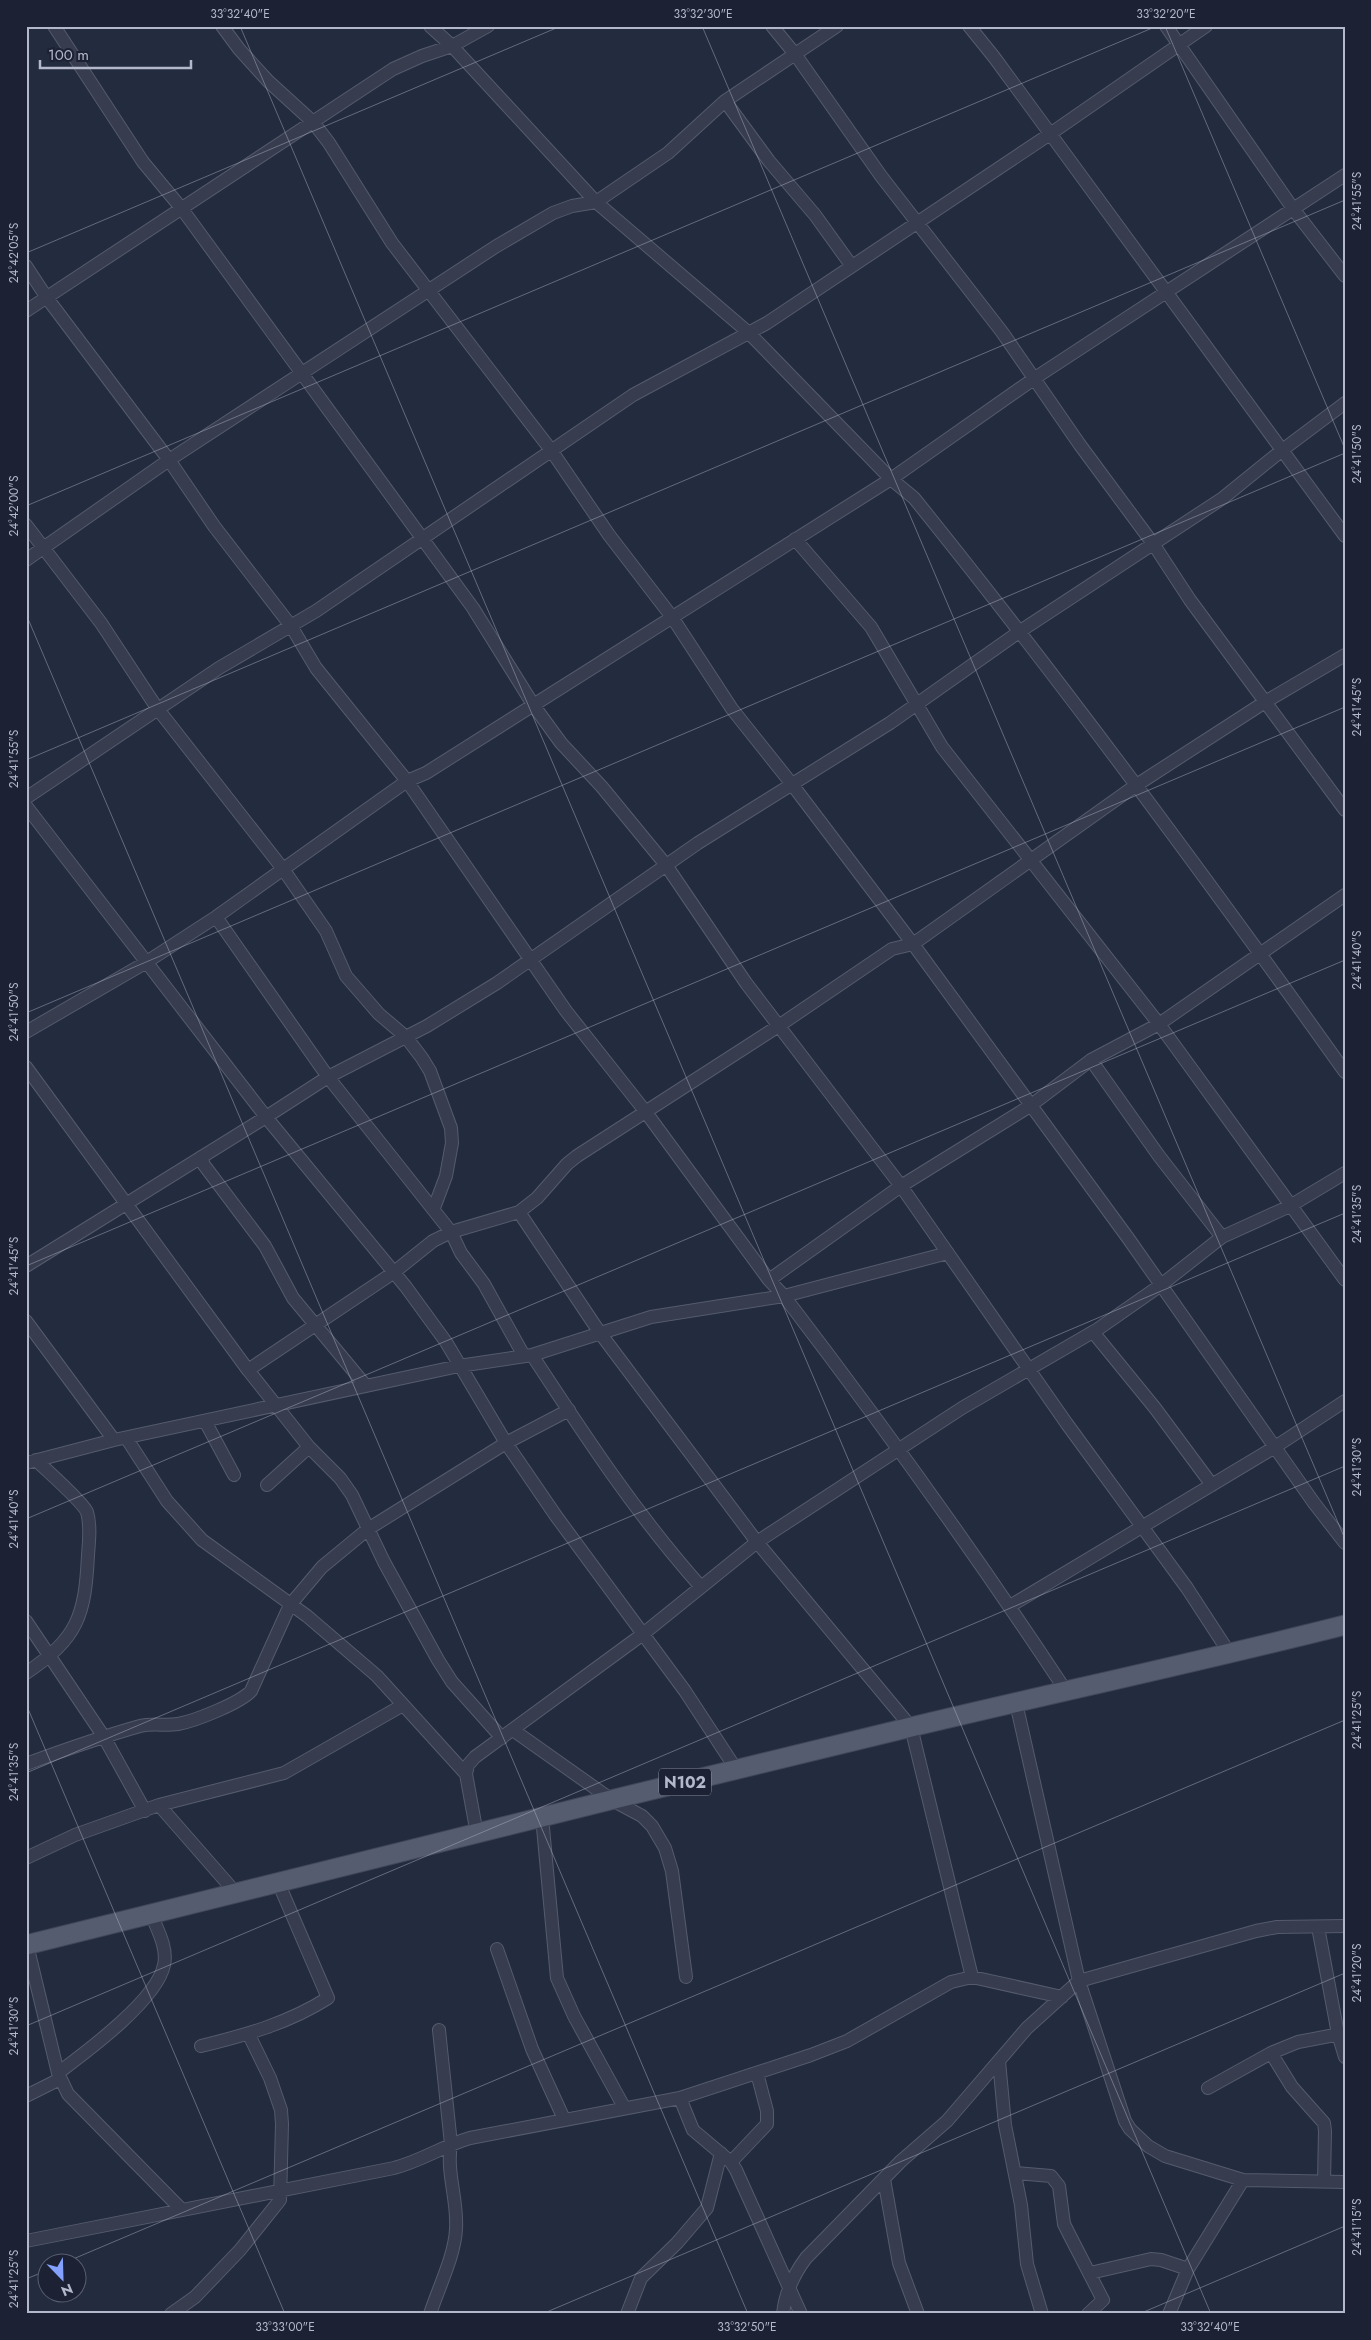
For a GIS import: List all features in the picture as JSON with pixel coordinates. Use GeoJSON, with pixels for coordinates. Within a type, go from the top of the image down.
{"type":"FeatureCollection","features":[{"type":"Feature","properties":{"kind":"main road","name":"N102"},"geometry":{"type":"LineString","coordinates":[[27,1945],[736,1769],[1230,1654],[1345,1625]]}},
{"type":"Feature","properties":{"kind":"street"},"geometry":{"type":"LineString","coordinates":[[54,26],[143,162],[182,209],[472,608],[534,706],[561,743],[602,787],[666,865],[746,983],[902,1186],[1029,1369],[1187,1588],[1230,1654]]}},
{"type":"Feature","properties":{"kind":"street"},"geometry":{"type":"LineString","coordinates":[[222,26],[268,81],[313,122],[330,143],[392,243],[552,450],[609,535],[672,618],[732,709],[792,783],[913,944],[1161,1285],[1345,1543]]}},
{"type":"Feature","properties":{"kind":"street"},"geometry":{"type":"LineString","coordinates":[[430,26],[452,46],[596,202],[749,333],[890,479],[914,498],[1020,632],[1261,954],[1345,1072]]}},
{"type":"Feature","properties":{"kind":"street"},"geometry":{"type":"LineString","coordinates":[[26,312],[392,69],[452,46],[488,26]]}},
{"type":"Feature","properties":{"kind":"street"},"geometry":{"type":"LineString","coordinates":[[772,26],[795,54],[881,176],[948,260],[1035,378],[1080,445],[1154,544],[1190,600],[1345,810]]}},
{"type":"Feature","properties":{"kind":"street"},"geometry":{"type":"LineString","coordinates":[[26,560],[169,460],[302,372],[553,212],[572,206],[596,202],[668,153],[725,101],[837,26]]}},
{"type":"Feature","properties":{"kind":"street"},"geometry":{"type":"LineString","coordinates":[[969,26],[1167,293],[1281,451],[1302,475],[1345,536]]}},
{"type":"Feature","properties":{"kind":"street"},"geometry":{"type":"LineString","coordinates":[[1166,26],[1294,210],[1345,276]]}},
{"type":"Feature","properties":{"kind":"street"},"geometry":{"type":"LineString","coordinates":[[26,798],[157,708],[219,668],[291,626],[633,395],[749,333],[1050,134],[1206,26]]}},
{"type":"Feature","properties":{"kind":"street"},"geometry":{"type":"LineString","coordinates":[[725,101],[769,161],[816,215],[852,265]]}},
{"type":"Feature","properties":{"kind":"street"},"geometry":{"type":"LineString","coordinates":[[26,1032],[145,963],[216,917],[406,781],[426,773],[534,706],[890,479],[1035,378],[1345,176]]}},
{"type":"Feature","properties":{"kind":"street"},"geometry":{"type":"LineString","coordinates":[[26,266],[47,298],[169,460],[214,526],[291,626],[316,668],[406,781],[530,960],[602,1058],[646,1111],[769,1280],[784,1296],[899,1450],[1010,1606],[1066,1691]]}},
{"type":"Feature","properties":{"kind":"street"},"geometry":{"type":"LineString","coordinates":[[26,1266],[328,1077],[406,1037],[497,984],[666,865],[916,705],[1020,632],[1222,498],[1345,403]]}},
{"type":"Feature","properties":{"kind":"street"},"geometry":{"type":"LineString","coordinates":[[26,525],[101,623],[157,708],[284,869],[326,931],[346,976],[379,1014],[406,1037],[430,1071],[451,1128],[452,1143],[446,1176],[434,1208]]}},
{"type":"Feature","properties":{"kind":"street"},"geometry":{"type":"LineString","coordinates":[[795,539],[871,627],[942,747],[1159,1024],[1345,1280]]}},
{"type":"Feature","properties":{"kind":"street"},"geometry":{"type":"LineString","coordinates":[[248,1370],[393,1273],[433,1241],[451,1232],[519,1212],[537,1198],[567,1164],[780,1025],[892,949],[913,944],[1031,862],[1135,786],[1266,702],[1345,655]]}},
{"type":"Feature","properties":{"kind":"street"},"geometry":{"type":"LineString","coordinates":[[26,806],[145,963],[266,1117],[406,1287],[446,1342],[506,1443],[556,1516],[686,1691],[736,1769]]}},
{"type":"Feature","properties":{"kind":"street"},"geometry":{"type":"LineString","coordinates":[[769,1280],[902,1186],[1030,1106],[1091,1060],[1159,1024],[1345,895]]}},
{"type":"Feature","properties":{"kind":"street"},"geometry":{"type":"LineString","coordinates":[[216,917],[328,1077],[434,1208],[528,1355],[658,1539],[701,1587]]}},
{"type":"Feature","properties":{"kind":"street"},"geometry":{"type":"LineString","coordinates":[[1091,1060],[1159,1156],[1222,1237]]}},
{"type":"Feature","properties":{"kind":"street"},"geometry":{"type":"LineString","coordinates":[[26,1067],[248,1370],[278,1405],[309,1447],[340,1478],[352,1495],[384,1562],[447,1674],[472,1706],[502,1738]]}},
{"type":"Feature","properties":{"kind":"street"},"geometry":{"type":"LineString","coordinates":[[200,1157],[265,1246],[293,1298],[366,1386]]}},
{"type":"Feature","properties":{"kind":"street"},"geometry":{"type":"LineString","coordinates":[[477,1834],[466,1774],[468,1765],[475,1756],[643,1634],[757,1542],[962,1408],[1093,1332],[1161,1285],[1222,1237],[1290,1206],[1345,1173]]}},
{"type":"Feature","properties":{"kind":"street"},"geometry":{"type":"LineString","coordinates":[[519,1212],[600,1333],[757,1542],[911,1727],[972,1976]]}},
{"type":"Feature","properties":{"kind":"street"},"geometry":{"type":"LineString","coordinates":[[31,1461],[459,1366],[528,1355],[651,1316],[784,1296],[948,1253]]}},
{"type":"Feature","properties":{"kind":"street"},"geometry":{"type":"LineString","coordinates":[[26,1321],[168,1501],[202,1540],[290,1605],[377,1676],[466,1774]]}},
{"type":"Feature","properties":{"kind":"street"},"geometry":{"type":"LineString","coordinates":[[1093,1332],[1155,1408],[1212,1485]]}},
{"type":"Feature","properties":{"kind":"street"},"geometry":{"type":"LineString","coordinates":[[1010,1606],[1143,1528],[1275,1447],[1345,1401]]}},
{"type":"Feature","properties":{"kind":"street"},"geometry":{"type":"LineString","coordinates":[[26,1764],[92,1739],[143,1725],[179,1724],[236,1703],[246,1697],[251,1691],[290,1605],[313,1575],[368,1529],[506,1443],[568,1410]]}},
{"type":"Feature","properties":{"kind":"street"},"geometry":{"type":"LineString","coordinates":[[205,1421],[234,1475]]}},
{"type":"Feature","properties":{"kind":"street"},"geometry":{"type":"LineString","coordinates":[[267,1485],[309,1447]]}},
{"type":"Feature","properties":{"kind":"street"},"geometry":{"type":"LineString","coordinates":[[26,1673],[52,1656],[70,1636],[86,1591],[89,1534],[84,1509],[31,1461]]}},
{"type":"Feature","properties":{"kind":"street"},"geometry":{"type":"LineString","coordinates":[[26,1621],[52,1656],[104,1737],[145,1811]]}},
{"type":"Feature","properties":{"kind":"street"},"geometry":{"type":"LineString","coordinates":[[1016,1703],[1078,1981],[1125,2121],[1130,2129],[1148,2146],[1164,2156],[1243,2180],[1345,2182]]}},
{"type":"Feature","properties":{"kind":"street"},"geometry":{"type":"LineString","coordinates":[[26,1858],[75,1835],[159,1805],[284,1772],[403,1706]]}},
{"type":"Feature","properties":{"kind":"street"},"geometry":{"type":"LineString","coordinates":[[513,1730],[612,1800],[642,1816],[652,1826],[665,1848],[672,1871],[686,1977]]}},
{"type":"Feature","properties":{"kind":"street"},"geometry":{"type":"LineString","coordinates":[[159,1805],[235,1892]]}},
{"type":"Feature","properties":{"kind":"street"},"geometry":{"type":"LineString","coordinates":[[542,1817],[557,1978],[574,2016],[624,2107]]}},
{"type":"Feature","properties":{"kind":"street"},"geometry":{"type":"LineString","coordinates":[[201,2046],[249,2035],[280,2023],[328,1998],[278,1882]]}},
{"type":"Feature","properties":{"kind":"street"},"geometry":{"type":"LineString","coordinates":[[26,2096],[59,2076],[89,2050],[138,2006],[160,1976],[165,1964],[164,1946],[150,1914]]}},
{"type":"Feature","properties":{"kind":"street"},"geometry":{"type":"LineString","coordinates":[[783,2314],[789,2288],[798,2268],[806,2258],[884,2179],[947,2121],[1027,2028],[1062,1998],[1078,1981],[1256,1931],[1276,1928],[1345,1926]]}},
{"type":"Feature","properties":{"kind":"street"},"geometry":{"type":"LineString","coordinates":[[1318,1927],[1345,2056]]}},
{"type":"Feature","properties":{"kind":"street"},"geometry":{"type":"LineString","coordinates":[[27,1945],[59,2076],[78,2106],[182,2210]]}},
{"type":"Feature","properties":{"kind":"street"},"geometry":{"type":"LineString","coordinates":[[497,1949],[532,2050],[564,2119]]}},
{"type":"Feature","properties":{"kind":"street"},"geometry":{"type":"LineString","coordinates":[[26,2241],[408,2164],[451,2144],[470,2138],[624,2107],[680,2098],[847,2041],[951,1982],[972,1976],[1062,1998]]}},
{"type":"Feature","properties":{"kind":"street"},"geometry":{"type":"LineString","coordinates":[[430,2314],[456,2232],[456,2215],[448,2161],[451,2144],[439,2030]]}},
{"type":"Feature","properties":{"kind":"street"},"geometry":{"type":"LineString","coordinates":[[1208,2088],[1271,2053],[1298,2042],[1341,2034]]}},
{"type":"Feature","properties":{"kind":"street"},"geometry":{"type":"LineString","coordinates":[[171,2314],[195,2297],[240,2250],[280,2200],[282,2124],[280,2110],[270,2078],[249,2035]]}},
{"type":"Feature","properties":{"kind":"street"},"geometry":{"type":"LineString","coordinates":[[1271,2053],[1292,2087],[1324,2123],[1326,2131],[1324,2182]]}},
{"type":"Feature","properties":{"kind":"street"},"geometry":{"type":"LineString","coordinates":[[999,2061],[1005,2125],[1021,2205],[1027,2264],[1042,2314]]}},
{"type":"Feature","properties":{"kind":"street"},"geometry":{"type":"LineString","coordinates":[[731,2162],[767,2124],[768,2110],[757,2073]]}},
{"type":"Feature","properties":{"kind":"street"},"geometry":{"type":"LineString","coordinates":[[680,2098],[694,2130],[731,2162],[801,2314]]}},
{"type":"Feature","properties":{"kind":"street"},"geometry":{"type":"LineString","coordinates":[[627,2314],[641,2278],[707,2208],[720,2154]]}},
{"type":"Feature","properties":{"kind":"street"},"geometry":{"type":"LineString","coordinates":[[1015,2174],[1046,2175],[1056,2180],[1059,2186],[1064,2224],[1103,2300],[1088,2314]]}},
{"type":"Feature","properties":{"kind":"street"},"geometry":{"type":"LineString","coordinates":[[884,2179],[899,2263],[918,2314]]}},
{"type":"Feature","properties":{"kind":"street"},"geometry":{"type":"LineString","coordinates":[[1169,2314],[1188,2269],[1205,2246],[1243,2180]]}},
{"type":"Feature","properties":{"kind":"street"},"geometry":{"type":"LineString","coordinates":[[1090,2273],[1151,2259],[1161,2260],[1188,2269]]}}]}
